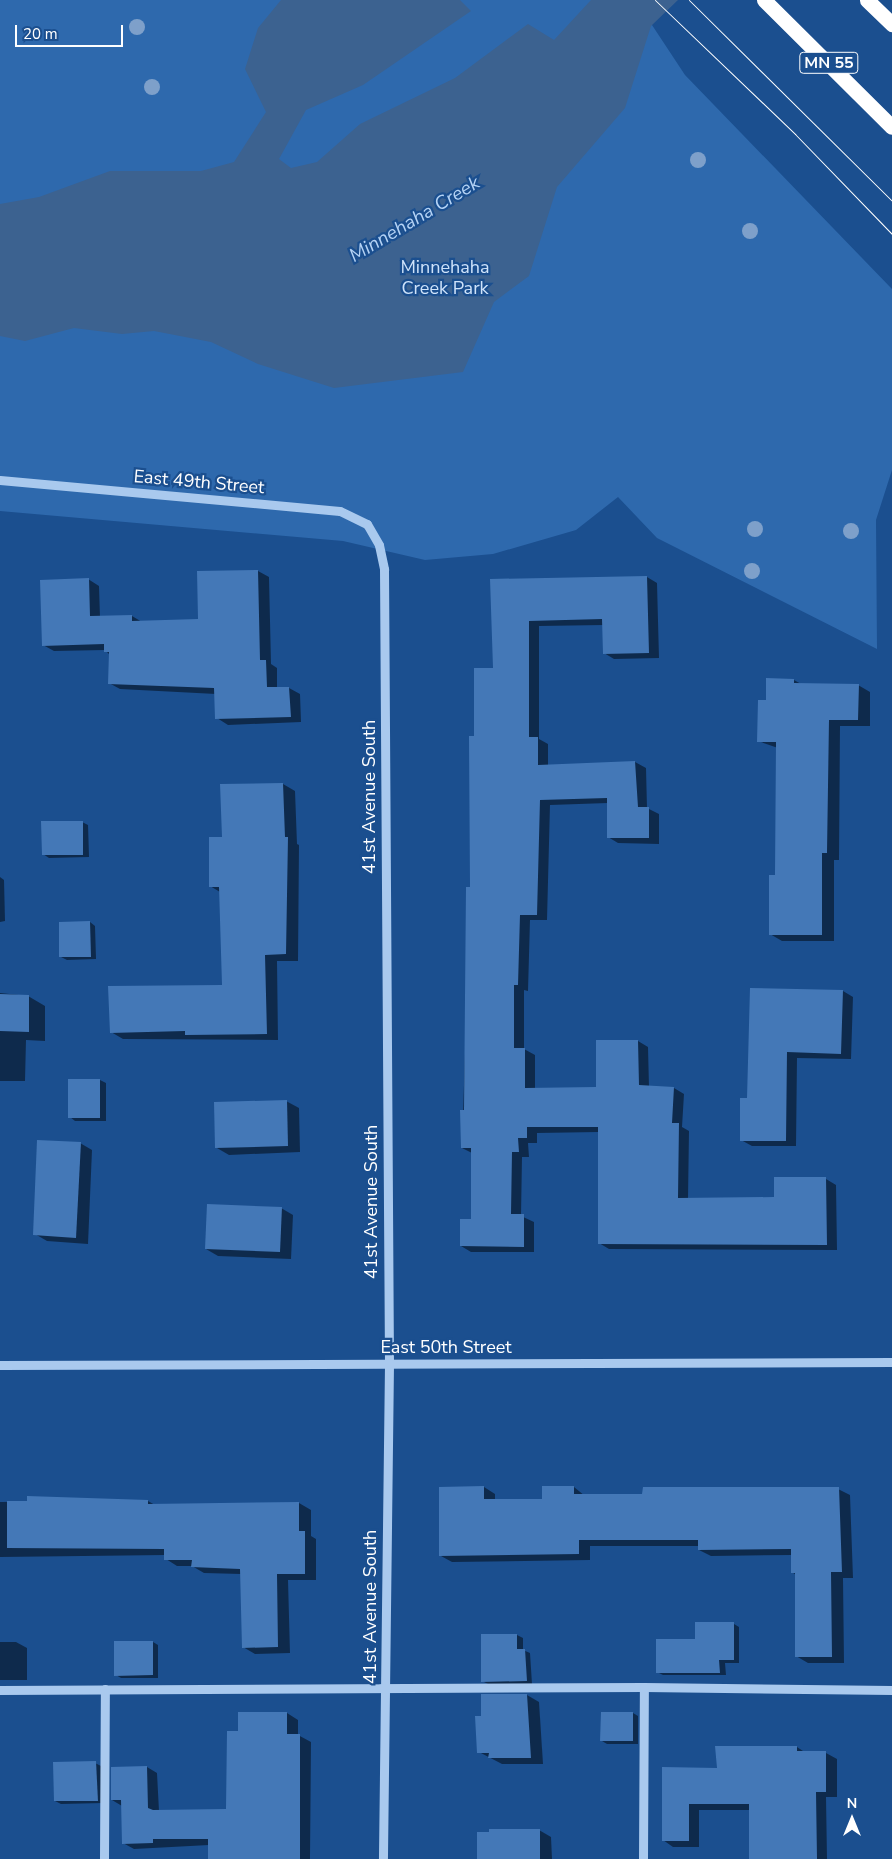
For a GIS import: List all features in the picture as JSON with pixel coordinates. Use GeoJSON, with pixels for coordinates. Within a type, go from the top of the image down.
{"type":"FeatureCollection","features":[{"type":"Feature","properties":{"kind":"highway","name":"MN 55"},"geometry":{"type":"LineString","coordinates":[[764,0],[892,127]]}},
{"type":"Feature","properties":{"kind":"highway"},"geometry":{"type":"LineString","coordinates":[[867,0],[892,24]]}},
{"type":"Feature","properties":{"kind":"street","name":"East 49th Street"},"geometry":{"type":"LineString","coordinates":[[0,480],[340,511],[367,524],[378,545]]}},
{"type":"Feature","properties":{"kind":"street","name":"41st Avenue South"},"geometry":{"type":"LineString","coordinates":[[378,545],[384,569],[389,1364],[383,1859]]}},
{"type":"Feature","properties":{"kind":"street","name":"East 50th Street"},"geometry":{"type":"LineString","coordinates":[[0,1365],[892,1362]]}},
{"type":"Feature","properties":{"kind":"street"},"geometry":{"type":"LineString","coordinates":[[643,1859],[644,1687]]}},
{"type":"Feature","properties":{"kind":"street"},"geometry":{"type":"LineString","coordinates":[[0,1690],[644,1687],[892,1690]]}},
{"type":"Feature","properties":{"kind":"street"},"geometry":{"type":"LineString","coordinates":[[104,1859],[105,1690]]}},
{"type":"Feature","properties":{"kind":"green space","name":"Minnehaha Creek Park"},"geometry":{"type":"Polygon","coordinates":[[[0,0],[624,0],[652,25],[685,75],[892,289],[892,470],[876,520],[877,649],[657,538],[618,497],[576,530],[493,554],[425,560],[343,541],[0,511],[0,0]]]}},
{"type":"Feature","properties":{"kind":"water","name":"Minnehaha Creek"},"geometry":{"type":"Polygon","coordinates":[[[281,0],[460,0],[471,11],[363,85],[306,110],[279,159],[291,168],[317,162],[360,124],[455,78],[528,24],[554,40],[591,0],[678,0],[651,26],[625,108],[557,187],[529,276],[494,302],[463,372],[334,388],[258,364],[211,342],[154,331],[122,334],[74,328],[25,341],[0,336],[0,204],[39,197],[110,171],[201,171],[234,162],[266,112],[245,69],[258,28],[281,0]]]}},
{"type":"Feature","properties":{"kind":"building"},"geometry":{"type":"Polygon","coordinates":[[[258,570],[260,660],[266,660],[267,687],[289,687],[291,717],[215,719],[214,688],[108,684],[109,652],[104,652],[104,644],[42,646],[40,580],[89,578],[90,616],[132,615],[132,621],[198,619],[197,571],[258,570]]]}},
{"type":"Feature","properties":{"kind":"building"},"geometry":{"type":"Polygon","coordinates":[[[647,576],[649,653],[603,654],[602,619],[529,621],[529,737],[538,737],[538,765],[635,761],[638,807],[649,807],[649,838],[607,838],[607,798],[540,800],[537,915],[520,915],[518,985],[514,985],[514,1048],[525,1048],[525,1088],[596,1087],[596,1040],[638,1040],[639,1085],[674,1087],[672,1123],[679,1123],[678,1198],[774,1197],[774,1177],[826,1177],[827,1245],[598,1244],[598,1127],[527,1127],[527,1138],[518,1138],[519,1152],[512,1152],[511,1214],[524,1214],[524,1247],[460,1246],[460,1219],[471,1219],[471,1148],[461,1148],[460,1110],[464,1110],[466,887],[470,887],[469,736],[474,736],[474,668],[493,668],[490,579],[647,576]]]}},
{"type":"Feature","properties":{"kind":"building"},"geometry":{"type":"Polygon","coordinates":[[[766,678],[794,679],[794,683],[859,684],[858,720],[829,720],[827,853],[822,853],[822,935],[769,935],[769,875],[775,875],[776,742],[757,742],[758,700],[766,700],[766,678]]]}},
{"type":"Feature","properties":{"kind":"building"},"geometry":{"type":"Polygon","coordinates":[[[283,783],[285,837],[288,837],[286,954],[265,955],[267,1034],[185,1035],[185,1031],[110,1033],[108,986],[222,985],[219,887],[209,887],[209,837],[222,837],[220,784],[283,783]]]}},
{"type":"Feature","properties":{"kind":"building"},"geometry":{"type":"Polygon","coordinates":[[[41,821],[83,821],[83,855],[42,855],[41,821]]]}},
{"type":"Feature","properties":{"kind":"building"},"geometry":{"type":"Polygon","coordinates":[[[90,921],[91,957],[59,957],[59,922],[90,921]]]}},
{"type":"Feature","properties":{"kind":"building"},"geometry":{"type":"Polygon","coordinates":[[[750,988],[843,990],[841,1054],[787,1052],[786,1141],[740,1141],[740,1098],[747,1098],[750,988]]]}},
{"type":"Feature","properties":{"kind":"building"},"geometry":{"type":"Polygon","coordinates":[[[0,994],[29,995],[29,1032],[0,1031],[0,994]]]}},
{"type":"Feature","properties":{"kind":"building"},"geometry":{"type":"Polygon","coordinates":[[[68,1079],[100,1079],[100,1118],[68,1118],[68,1079]]]}},
{"type":"Feature","properties":{"kind":"building"},"geometry":{"type":"Polygon","coordinates":[[[287,1100],[288,1146],[215,1148],[214,1102],[287,1100]]]}},
{"type":"Feature","properties":{"kind":"building"},"geometry":{"type":"Polygon","coordinates":[[[37,1140],[81,1142],[76,1238],[33,1235],[37,1140]]]}},
{"type":"Feature","properties":{"kind":"building"},"geometry":{"type":"Polygon","coordinates":[[[207,1204],[282,1207],[280,1252],[205,1249],[207,1204]]]}},
{"type":"Feature","properties":{"kind":"building"},"geometry":{"type":"Polygon","coordinates":[[[484,1486],[484,1499],[542,1499],[542,1486],[574,1486],[574,1494],[642,1494],[643,1487],[839,1487],[842,1572],[831,1572],[832,1657],[795,1657],[795,1573],[791,1573],[791,1549],[698,1550],[698,1540],[579,1540],[579,1554],[439,1556],[439,1487],[484,1486]]]}},
{"type":"Feature","properties":{"kind":"building"},"geometry":{"type":"Polygon","coordinates":[[[27,1496],[148,1500],[148,1504],[299,1502],[299,1531],[305,1531],[305,1574],[277,1574],[278,1647],[242,1648],[240,1569],[191,1567],[192,1560],[164,1560],[164,1549],[7,1548],[7,1501],[27,1501],[27,1496]]]}},
{"type":"Feature","properties":{"kind":"building"},"geometry":{"type":"Polygon","coordinates":[[[695,1622],[734,1622],[734,1660],[719,1660],[720,1673],[656,1673],[656,1639],[695,1639],[695,1622]]]}},
{"type":"Feature","properties":{"kind":"building"},"geometry":{"type":"Polygon","coordinates":[[[481,1634],[517,1634],[517,1649],[525,1649],[527,1681],[481,1682],[481,1634]]]}},
{"type":"Feature","properties":{"kind":"building"},"geometry":{"type":"Polygon","coordinates":[[[114,1641],[153,1641],[153,1675],[114,1676],[114,1641]]]}},
{"type":"Feature","properties":{"kind":"building"},"geometry":{"type":"Polygon","coordinates":[[[481,1694],[527,1694],[531,1758],[488,1758],[489,1753],[477,1753],[475,1716],[481,1716],[481,1694]]]}},
{"type":"Feature","properties":{"kind":"building"},"geometry":{"type":"Polygon","coordinates":[[[238,1712],[287,1712],[287,1734],[300,1734],[300,1859],[208,1859],[208,1839],[153,1839],[153,1843],[122,1844],[121,1800],[111,1800],[111,1767],[147,1766],[148,1808],[153,1810],[226,1809],[227,1731],[238,1731],[238,1712]]]}},
{"type":"Feature","properties":{"kind":"building"},"geometry":{"type":"Polygon","coordinates":[[[601,1712],[633,1712],[633,1741],[600,1741],[601,1712]]]}},
{"type":"Feature","properties":{"kind":"building"},"geometry":{"type":"Polygon","coordinates":[[[715,1746],[797,1746],[797,1751],[826,1751],[826,1792],[816,1792],[817,1859],[749,1859],[749,1804],[689,1804],[689,1841],[662,1841],[662,1767],[717,1768],[715,1746]]]}},
{"type":"Feature","properties":{"kind":"building"},"geometry":{"type":"Polygon","coordinates":[[[96,1761],[98,1801],[54,1801],[53,1762],[96,1761]]]}},
{"type":"Feature","properties":{"kind":"building"},"geometry":{"type":"Polygon","coordinates":[[[489,1829],[540,1829],[540,1859],[477,1859],[477,1832],[489,1832],[489,1829]]]}},
{"type":"Feature","properties":{"kind":"tram line"},"geometry":{"type":"LineString","coordinates":[[655,0],[795,134],[892,234]]}},
{"type":"Feature","properties":{"kind":"tram line"},"geometry":{"type":"LineString","coordinates":[[689,0],[892,201]]}}]}
